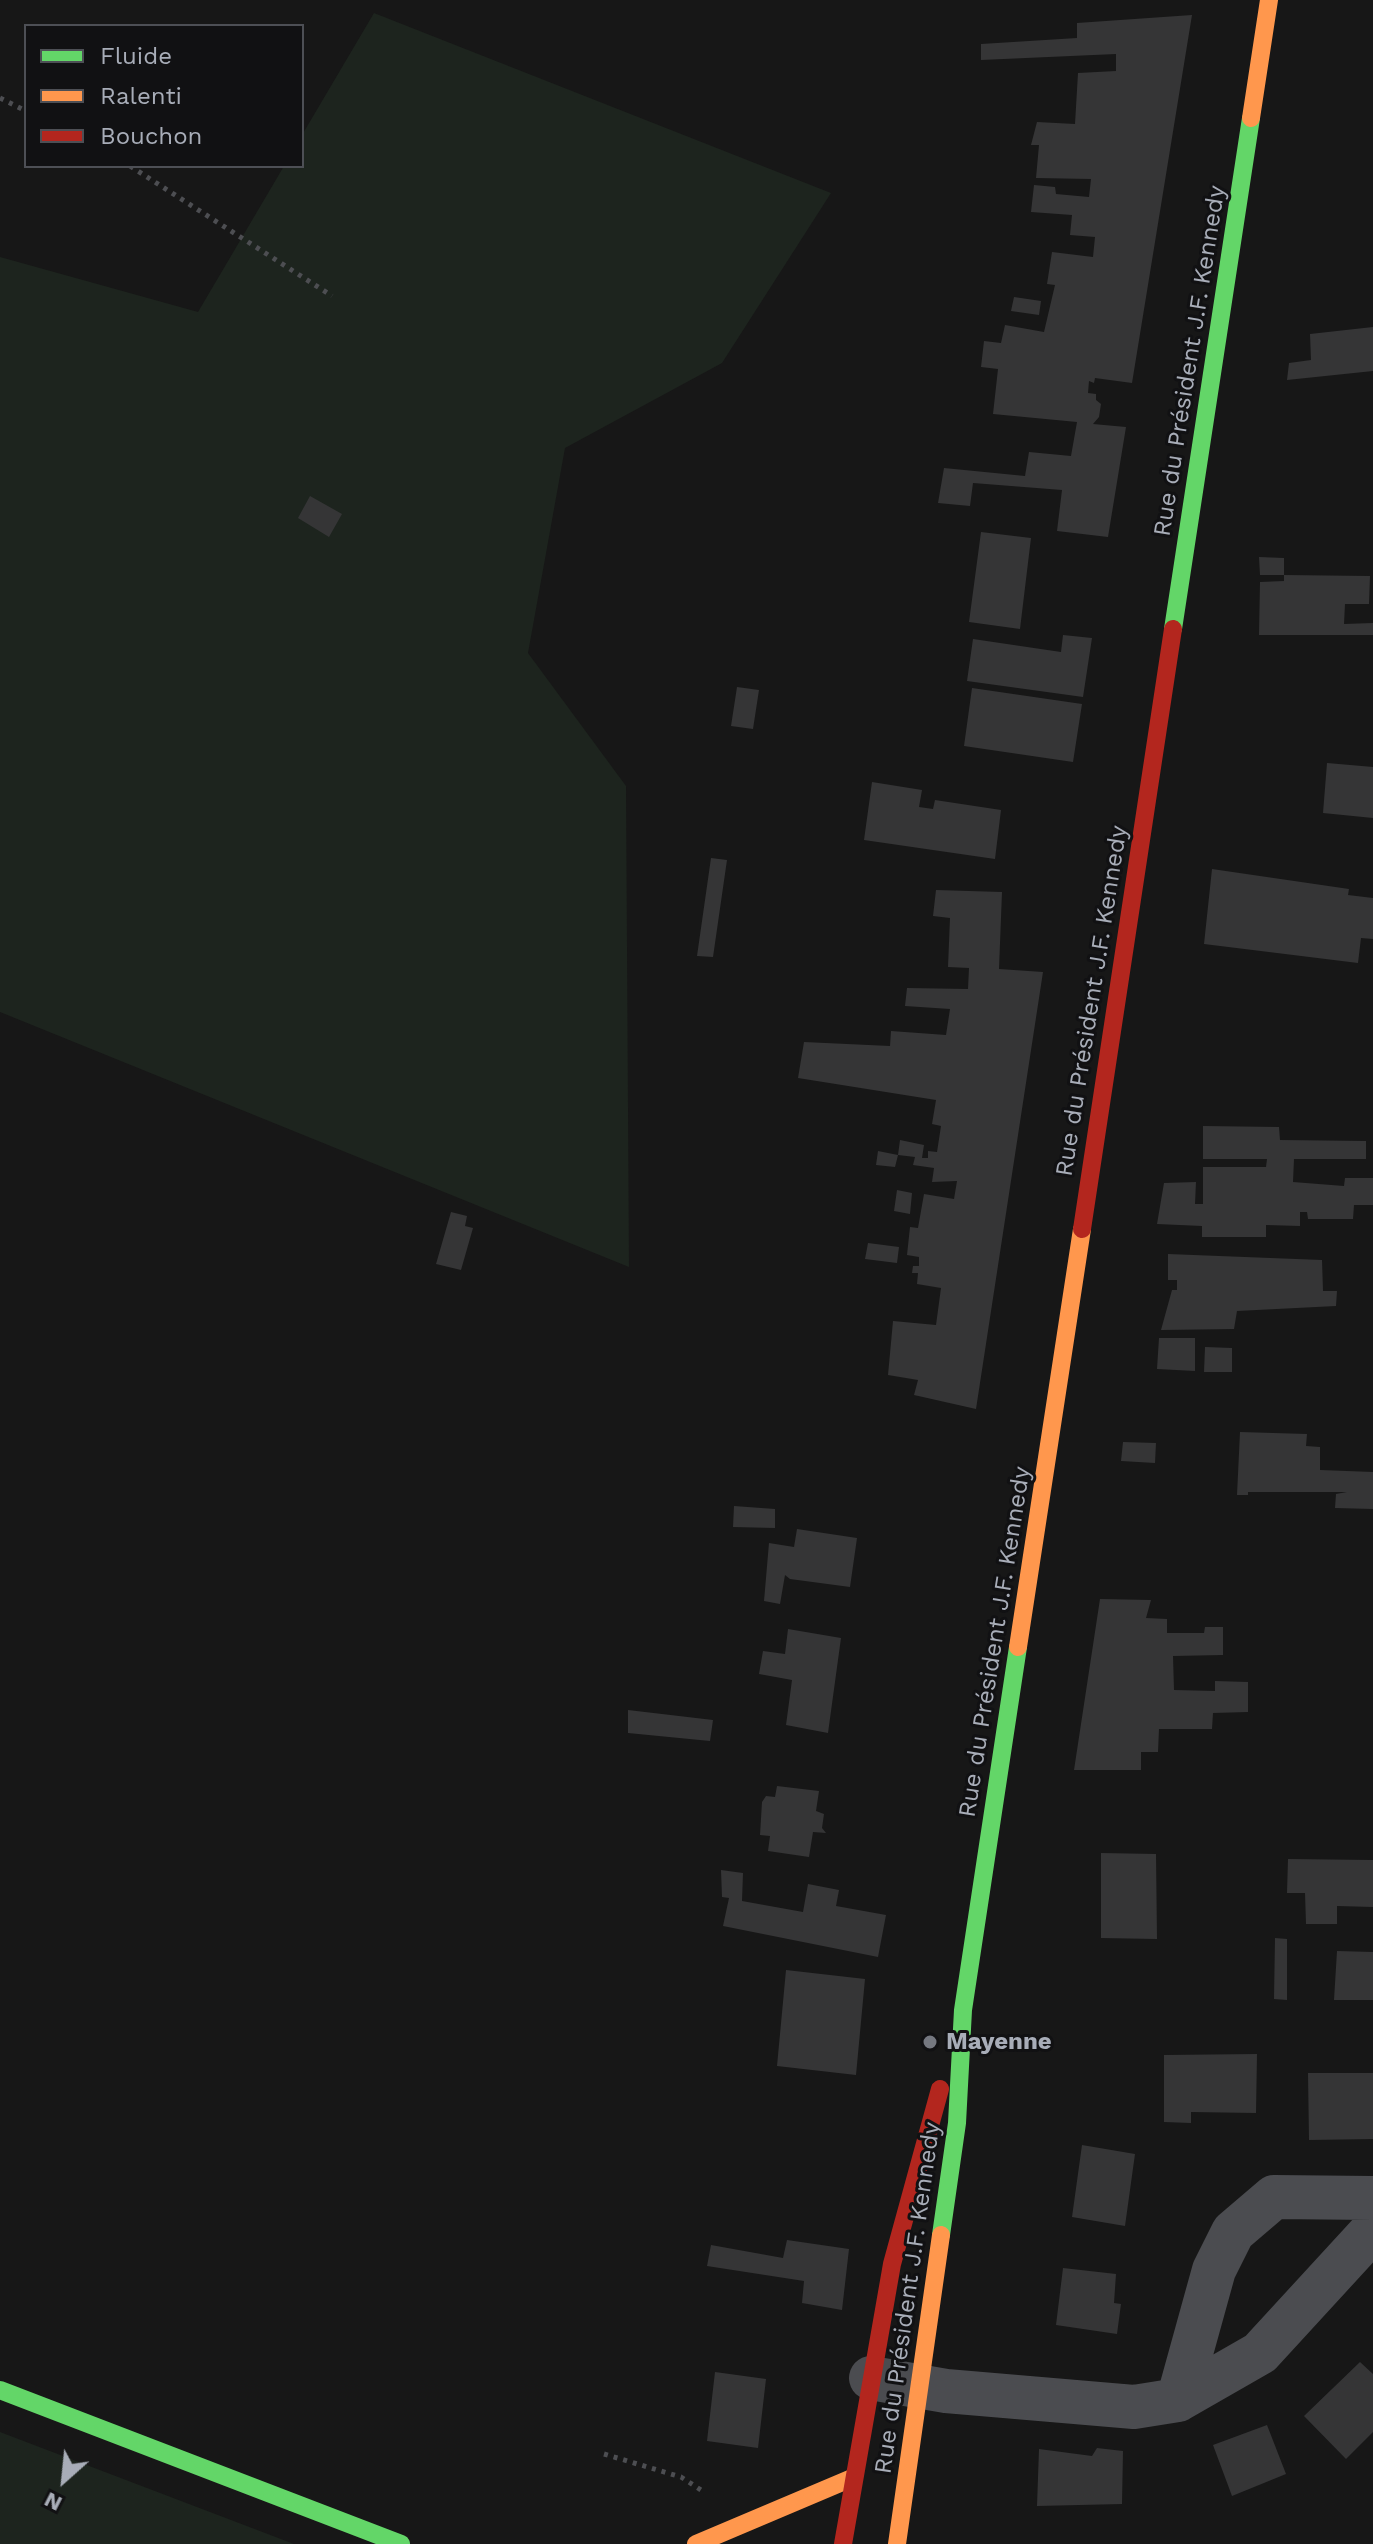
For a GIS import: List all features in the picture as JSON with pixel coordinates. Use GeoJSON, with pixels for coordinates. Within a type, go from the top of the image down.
{"type":"FeatureCollection","features":[{"type":"Feature","properties":{"kind":"main road","name":"Rue du Président J.F. Kennedy"},"geometry":{"type":"LineString","coordinates":[[897,2544],[922,2387],[957,2123],[963,2010],[1269,0]]}},
{"type":"Feature","properties":{"kind":"main road","name":"Rue du Président J.F. Kennedy"},"geometry":{"type":"LineString","coordinates":[[843,2544],[852,2478],[892,2264],[963,2010]]}},
{"type":"Feature","properties":{"kind":"main road"},"geometry":{"type":"LineString","coordinates":[[0,2390],[401,2544]]}},
{"type":"Feature","properties":{"kind":"main road"},"geometry":{"type":"LineString","coordinates":[[696,2544],[852,2478]]}},
{"type":"Feature","properties":{"kind":"street"},"geometry":{"type":"LineString","coordinates":[[1178,2400],[1214,2270],[1233,2232],[1274,2197],[1373,2198]]}},
{"type":"Feature","properties":{"kind":"street"},"geometry":{"type":"LineString","coordinates":[[871,2378],[922,2387],[1134,2407],[1178,2400],[1260,2353],[1373,2230]]}},
{"type":"Feature","properties":{"kind":"path"},"geometry":{"type":"LineString","coordinates":[[0,98],[24,110]]}},
{"type":"Feature","properties":{"kind":"path"},"geometry":{"type":"LineString","coordinates":[[133,168],[332,296]]}},
{"type":"Feature","properties":{"kind":"path"},"geometry":{"type":"LineString","coordinates":[[604,2454],[681,2477],[718,2500],[732,2529]]}},
{"type":"Feature","properties":{"kind":"shaded area"},"geometry":{"type":"Polygon","coordinates":[[[374,13],[831,193],[722,363],[565,448],[528,653],[626,786],[629,1267],[0,1012],[0,257],[198,312],[283,168],[304,168],[304,132],[374,13]]]}},
{"type":"Feature","properties":{"kind":"shaded area"},"geometry":{"type":"Polygon","coordinates":[[[0,2432],[294,2544],[0,2544],[0,2432]]]}},
{"type":"Feature","properties":{"kind":"building"},"geometry":{"type":"Polygon","coordinates":[[[1192,15],[1132,383],[1095,378],[1094,383],[1089,381],[1088,393],[1096,394],[1096,400],[1101,404],[1099,417],[1093,424],[1126,427],[1108,537],[1057,531],[1062,490],[973,483],[970,506],[938,503],[944,468],[1025,476],[1029,452],[1071,456],[1077,422],[993,414],[998,369],[981,367],[984,341],[1001,343],[1005,325],[1044,332],[1055,285],[1047,284],[1052,252],[1093,257],[1095,237],[1070,235],[1072,215],[1031,212],[1034,185],[1055,187],[1056,194],[1089,197],[1091,179],[1036,178],[1039,145],[1031,145],[1037,122],[1075,124],[1078,73],[1116,71],[1116,54],[981,60],[981,44],[1077,38],[1077,23],[1192,15]]]}},
{"type":"Feature","properties":{"kind":"building"},"geometry":{"type":"Polygon","coordinates":[[[1014,297],[1041,301],[1039,315],[1011,311],[1014,297]]]}},
{"type":"Feature","properties":{"kind":"building"},"geometry":{"type":"Polygon","coordinates":[[[1373,327],[1373,371],[1287,380],[1289,363],[1311,360],[1310,334],[1373,327]]]}},
{"type":"Feature","properties":{"kind":"building"},"geometry":{"type":"Polygon","coordinates":[[[310,496],[342,514],[329,537],[298,518],[310,496]]]}},
{"type":"Feature","properties":{"kind":"building"},"geometry":{"type":"Polygon","coordinates":[[[981,532],[1031,538],[1020,629],[969,622],[981,532]]]}},
{"type":"Feature","properties":{"kind":"building"},"geometry":{"type":"Polygon","coordinates":[[[1259,557],[1284,558],[1284,575],[1260,575],[1259,557]]]}},
{"type":"Feature","properties":{"kind":"building"},"geometry":{"type":"Polygon","coordinates":[[[1284,575],[1370,576],[1369,604],[1345,604],[1344,624],[1373,623],[1373,635],[1259,635],[1260,582],[1284,581],[1284,575]]]}},
{"type":"Feature","properties":{"kind":"building"},"geometry":{"type":"Polygon","coordinates":[[[1063,635],[1092,638],[1083,697],[967,681],[973,639],[1061,652],[1063,635]]]}},
{"type":"Feature","properties":{"kind":"building"},"geometry":{"type":"Polygon","coordinates":[[[737,687],[759,690],[753,729],[731,726],[737,687]]]}},
{"type":"Feature","properties":{"kind":"building"},"geometry":{"type":"Polygon","coordinates":[[[972,688],[1082,704],[1073,762],[964,746],[972,688]]]}},
{"type":"Feature","properties":{"kind":"building"},"geometry":{"type":"Polygon","coordinates":[[[1327,763],[1373,767],[1373,818],[1323,813],[1327,763]]]}},
{"type":"Feature","properties":{"kind":"building"},"geometry":{"type":"Polygon","coordinates":[[[872,782],[922,790],[919,807],[933,809],[935,800],[1001,810],[995,859],[864,840],[872,782]]]}},
{"type":"Feature","properties":{"kind":"building"},"geometry":{"type":"Polygon","coordinates":[[[711,858],[727,860],[713,957],[697,956],[711,858]]]}},
{"type":"Feature","properties":{"kind":"building"},"geometry":{"type":"Polygon","coordinates":[[[1212,869],[1349,889],[1348,895],[1373,898],[1373,939],[1361,938],[1358,963],[1204,944],[1212,869]]]}},
{"type":"Feature","properties":{"kind":"building"},"geometry":{"type":"Polygon","coordinates":[[[936,890],[1002,892],[999,969],[1043,972],[976,1409],[914,1395],[918,1380],[888,1375],[893,1321],[936,1325],[941,1288],[917,1284],[918,1273],[912,1273],[913,1266],[919,1266],[919,1257],[907,1255],[910,1227],[918,1228],[924,1194],[954,1199],[957,1181],[932,1182],[934,1168],[913,1165],[915,1157],[898,1155],[900,1140],[924,1145],[922,1158],[928,1158],[928,1151],[937,1152],[941,1126],[932,1124],[936,1100],[798,1078],[804,1042],[890,1046],[891,1031],[946,1035],[950,1009],[905,1006],[907,988],[968,989],[969,968],[948,967],[950,918],[933,916],[936,890]]]}},
{"type":"Feature","properties":{"kind":"building"},"geometry":{"type":"Polygon","coordinates":[[[1203,1126],[1279,1127],[1280,1140],[1366,1141],[1366,1159],[1294,1159],[1293,1182],[1344,1186],[1345,1178],[1373,1178],[1373,1205],[1354,1205],[1353,1219],[1308,1219],[1307,1212],[1300,1212],[1300,1226],[1266,1225],[1266,1237],[1202,1237],[1202,1226],[1157,1224],[1164,1183],[1196,1182],[1195,1204],[1203,1204],[1203,1167],[1266,1167],[1267,1159],[1203,1159],[1203,1126]]]}},
{"type":"Feature","properties":{"kind":"building"},"geometry":{"type":"Polygon","coordinates":[[[878,1151],[898,1155],[895,1167],[876,1165],[878,1151]]]}},
{"type":"Feature","properties":{"kind":"building"},"geometry":{"type":"Polygon","coordinates":[[[897,1190],[912,1193],[910,1214],[894,1211],[897,1190]]]}},
{"type":"Feature","properties":{"kind":"building"},"geometry":{"type":"Polygon","coordinates":[[[451,1212],[467,1216],[465,1226],[473,1228],[461,1270],[436,1264],[451,1212]]]}},
{"type":"Feature","properties":{"kind":"building"},"geometry":{"type":"Polygon","coordinates":[[[868,1243],[899,1247],[897,1263],[865,1259],[868,1243]]]}},
{"type":"Feature","properties":{"kind":"building"},"geometry":{"type":"Polygon","coordinates":[[[1168,1254],[1322,1260],[1323,1291],[1337,1291],[1336,1306],[1237,1311],[1234,1329],[1161,1330],[1172,1290],[1177,1290],[1177,1280],[1168,1280],[1168,1254]]]}},
{"type":"Feature","properties":{"kind":"building"},"geometry":{"type":"Polygon","coordinates":[[[1159,1338],[1195,1338],[1195,1371],[1157,1369],[1159,1338]]]}},
{"type":"Feature","properties":{"kind":"building"},"geometry":{"type":"Polygon","coordinates":[[[1205,1347],[1232,1348],[1232,1372],[1204,1372],[1205,1347]]]}},
{"type":"Feature","properties":{"kind":"building"},"geometry":{"type":"Polygon","coordinates":[[[1240,1432],[1307,1434],[1306,1446],[1320,1447],[1320,1470],[1373,1472],[1373,1509],[1335,1508],[1336,1494],[1347,1492],[1248,1492],[1248,1495],[1237,1495],[1240,1432]]]}},
{"type":"Feature","properties":{"kind":"building"},"geometry":{"type":"Polygon","coordinates":[[[1123,1442],[1156,1443],[1155,1463],[1121,1461],[1123,1442]]]}},
{"type":"Feature","properties":{"kind":"building"},"geometry":{"type":"Polygon","coordinates":[[[734,1506],[775,1509],[775,1528],[733,1527],[734,1506]]]}},
{"type":"Feature","properties":{"kind":"building"},"geometry":{"type":"Polygon","coordinates":[[[797,1529],[857,1538],[850,1587],[790,1579],[785,1575],[780,1604],[764,1601],[769,1543],[794,1547],[797,1529]]]}},
{"type":"Feature","properties":{"kind":"building"},"geometry":{"type":"Polygon","coordinates":[[[1100,1599],[1151,1600],[1146,1618],[1167,1619],[1167,1633],[1204,1633],[1205,1627],[1223,1627],[1223,1655],[1173,1656],[1174,1690],[1215,1691],[1215,1681],[1248,1682],[1248,1712],[1213,1713],[1212,1729],[1159,1729],[1158,1752],[1141,1752],[1141,1770],[1074,1770],[1100,1599]]]}},
{"type":"Feature","properties":{"kind":"building"},"geometry":{"type":"Polygon","coordinates":[[[788,1629],[841,1638],[828,1733],[786,1725],[792,1680],[759,1674],[763,1651],[785,1654],[788,1629]]]}},
{"type":"Feature","properties":{"kind":"building"},"geometry":{"type":"Polygon","coordinates":[[[628,1710],[713,1720],[710,1741],[628,1733],[628,1710]]]}},
{"type":"Feature","properties":{"kind":"building"},"geometry":{"type":"Polygon","coordinates":[[[777,1786],[819,1791],[816,1811],[824,1814],[822,1828],[826,1833],[813,1832],[809,1857],[768,1851],[770,1836],[760,1835],[762,1802],[766,1796],[775,1797],[777,1786]]]}},
{"type":"Feature","properties":{"kind":"building"},"geometry":{"type":"Polygon","coordinates":[[[1101,1853],[1156,1854],[1157,1939],[1101,1938],[1101,1853]]]}},
{"type":"Feature","properties":{"kind":"building"},"geometry":{"type":"Polygon","coordinates":[[[1288,1859],[1373,1860],[1373,1907],[1337,1906],[1337,1924],[1306,1924],[1305,1893],[1287,1893],[1288,1859]]]}},
{"type":"Feature","properties":{"kind":"building"},"geometry":{"type":"Polygon","coordinates":[[[721,1870],[743,1873],[742,1901],[803,1912],[808,1884],[839,1890],[836,1906],[886,1915],[878,1957],[723,1926],[729,1898],[722,1897],[721,1870]]]}},
{"type":"Feature","properties":{"kind":"building"},"geometry":{"type":"Polygon","coordinates":[[[1275,1938],[1287,1939],[1287,2000],[1274,1999],[1275,1938]]]}},
{"type":"Feature","properties":{"kind":"building"},"geometry":{"type":"Polygon","coordinates":[[[1337,1951],[1373,1952],[1373,2000],[1334,2000],[1337,1951]]]}},
{"type":"Feature","properties":{"kind":"building"},"geometry":{"type":"Polygon","coordinates":[[[786,1970],[865,1979],[856,2075],[777,2066],[786,1970]]]}},
{"type":"Feature","properties":{"kind":"building"},"geometry":{"type":"Polygon","coordinates":[[[1257,2054],[1256,2113],[1191,2112],[1191,2123],[1164,2122],[1164,2055],[1257,2054]]]}},
{"type":"Feature","properties":{"kind":"building"},"geometry":{"type":"Polygon","coordinates":[[[1308,2073],[1373,2073],[1373,2139],[1309,2140],[1308,2073]]]}},
{"type":"Feature","properties":{"kind":"building"},"geometry":{"type":"Polygon","coordinates":[[[1082,2145],[1135,2154],[1125,2226],[1072,2217],[1082,2145]]]}},
{"type":"Feature","properties":{"kind":"building"},"geometry":{"type":"Polygon","coordinates":[[[787,2240],[849,2249],[842,2310],[802,2303],[804,2281],[707,2266],[711,2245],[783,2258],[787,2240]]]}},
{"type":"Feature","properties":{"kind":"building"},"geometry":{"type":"Polygon","coordinates":[[[1063,2268],[1116,2274],[1114,2303],[1121,2304],[1117,2334],[1056,2325],[1063,2268]]]}},
{"type":"Feature","properties":{"kind":"building"},"geometry":{"type":"Polygon","coordinates":[[[1360,2362],[1373,2374],[1373,2432],[1346,2459],[1304,2416],[1360,2362]]]}},
{"type":"Feature","properties":{"kind":"building"},"geometry":{"type":"Polygon","coordinates":[[[715,2372],[766,2379],[758,2448],[707,2441],[715,2372]]]}},
{"type":"Feature","properties":{"kind":"building"},"geometry":{"type":"Polygon","coordinates":[[[1267,2425],[1286,2474],[1232,2496],[1213,2445],[1267,2425]]]}},
{"type":"Feature","properties":{"kind":"building"},"geometry":{"type":"Polygon","coordinates":[[[1097,2448],[1123,2451],[1122,2504],[1037,2506],[1039,2449],[1092,2456],[1097,2448]]]}},
{"type":"Feature","properties":{"kind":"traffic: fast"},"geometry":{"type":"LineString","coordinates":[[1173,629],[1251,118]]}},
{"type":"Feature","properties":{"kind":"traffic: fast"},"geometry":{"type":"LineString","coordinates":[[941,2235],[957,2123],[963,2010],[1018,1647]]}},
{"type":"Feature","properties":{"kind":"traffic: fast"},"geometry":{"type":"LineString","coordinates":[[0,2390],[401,2544]]}},
{"type":"Feature","properties":{"kind":"traffic: slow"},"geometry":{"type":"LineString","coordinates":[[1251,118],[1269,0]]}},
{"type":"Feature","properties":{"kind":"traffic: slow"},"geometry":{"type":"LineString","coordinates":[[1018,1647],[1082,1229]]}},
{"type":"Feature","properties":{"kind":"traffic: slow"},"geometry":{"type":"LineString","coordinates":[[897,2544],[941,2235]]}},
{"type":"Feature","properties":{"kind":"traffic: slow"},"geometry":{"type":"LineString","coordinates":[[696,2544],[852,2478]]}},
{"type":"Feature","properties":{"kind":"traffic: jam"},"geometry":{"type":"LineString","coordinates":[[1082,1229],[1173,629]]}},
{"type":"Feature","properties":{"kind":"traffic: jam"},"geometry":{"type":"LineString","coordinates":[[843,2544],[892,2264],[940,2089]]}},
{"type":"Feature","properties":{"kind":"place","name":"Mayenne"},"geometry":{"type":"Point","coordinates":[930,2042]}}]}
